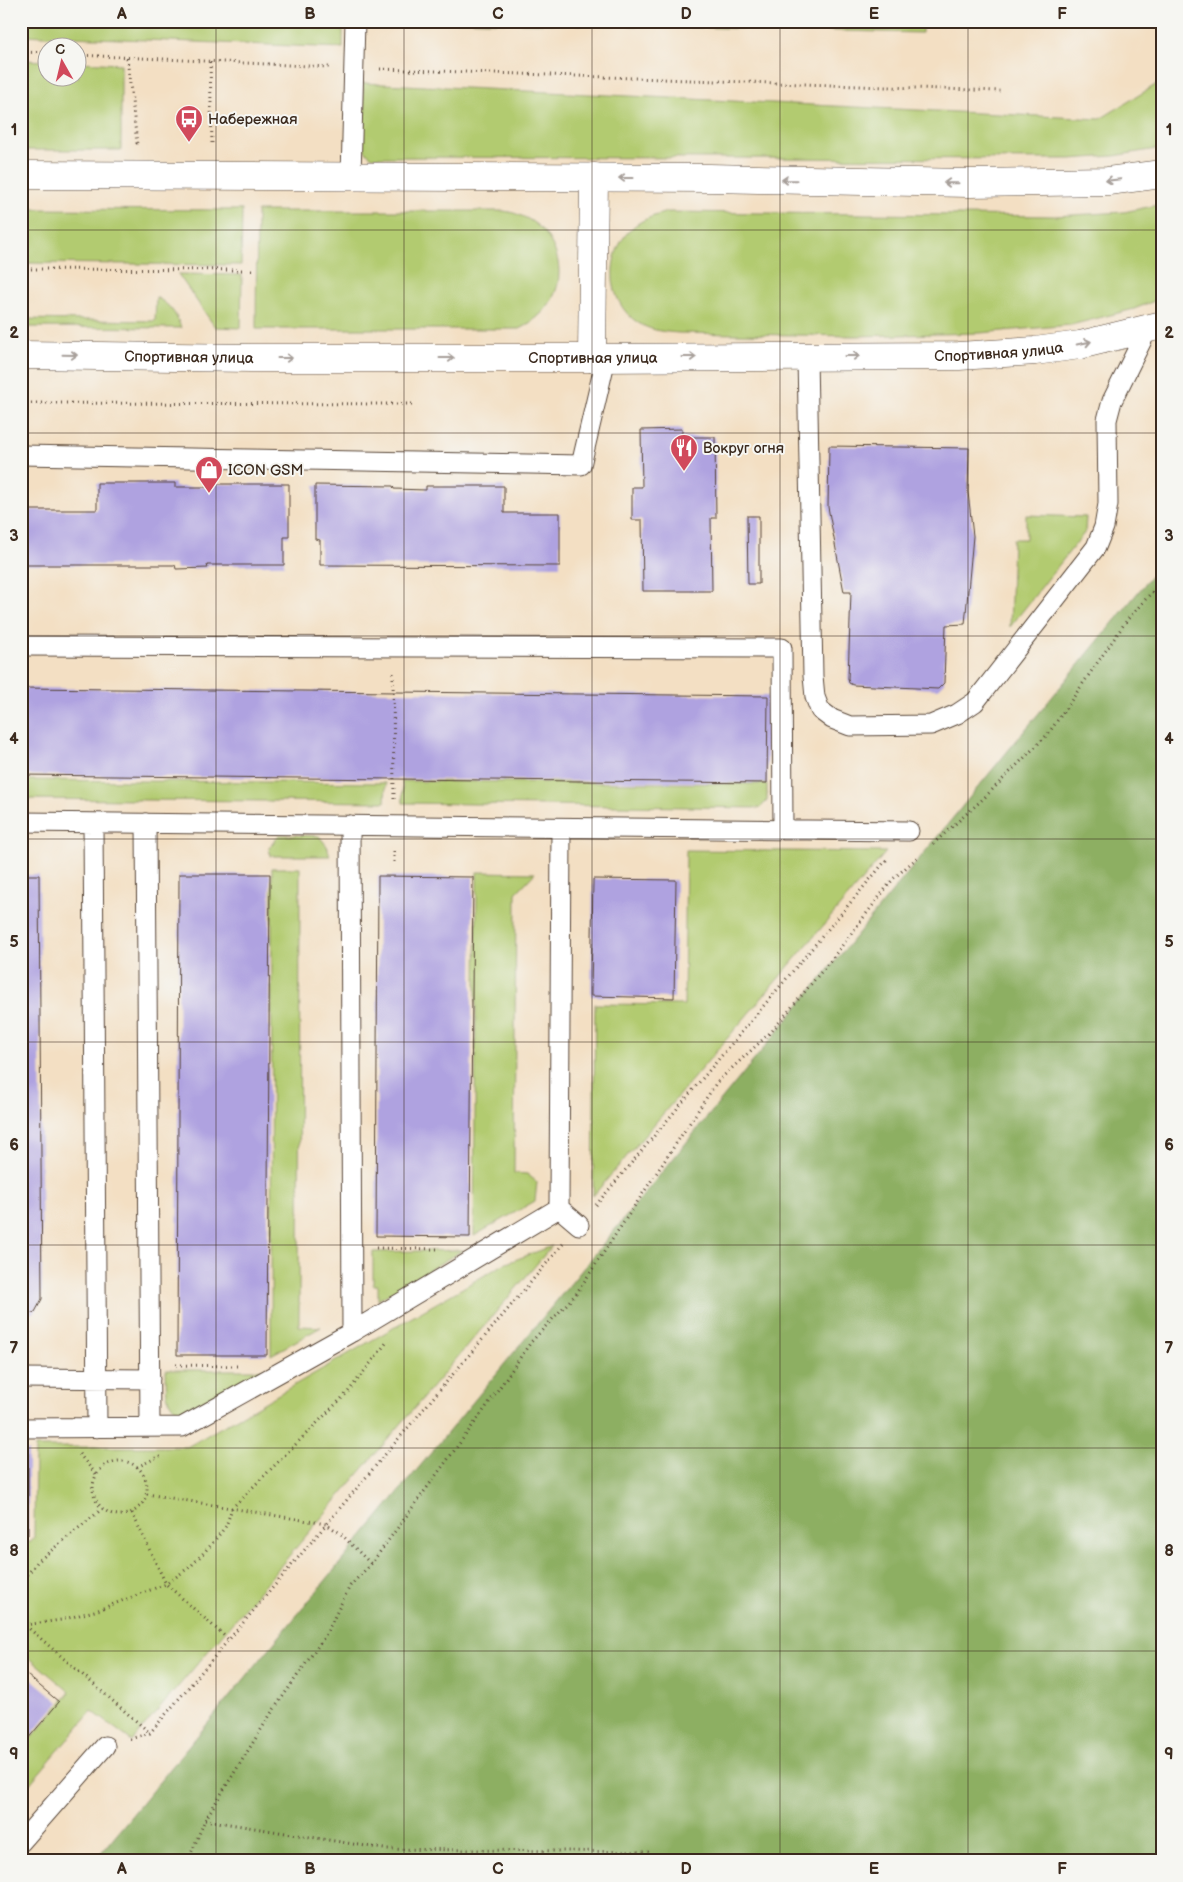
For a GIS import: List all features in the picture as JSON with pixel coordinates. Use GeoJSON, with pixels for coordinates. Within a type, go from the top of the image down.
{"type":"FeatureCollection","features":[{"type":"Feature","properties":{"kind":"main road"},"geometry":{"type":"LineString","coordinates":[[21,174],[594,177],[969,183],[1108,181],[1162,174]]}},
{"type":"Feature","properties":{"kind":"main road"},"geometry":{"type":"LineString","coordinates":[[594,177],[599,358]]}},
{"type":"Feature","properties":{"kind":"main road","name":"Спортивная улица"},"geometry":{"type":"LineString","coordinates":[[21,354],[261,358],[959,356],[1035,351],[1080,344],[1155,327]]}},
{"type":"Feature","properties":{"kind":"lane"},"geometry":{"type":"LineString","coordinates":[[351,176],[355,21]]}},
{"type":"Feature","properties":{"kind":"lane"},"geometry":{"type":"LineString","coordinates":[[807,357],[813,676],[815,697],[820,710],[832,719],[850,726],[931,725],[957,714],[975,702],[1096,547],[1104,527],[1108,504],[1107,420],[1112,402],[1155,327]]}},
{"type":"Feature","properties":{"kind":"lane"},"geometry":{"type":"LineString","coordinates":[[21,454],[581,465],[599,358]]}},
{"type":"Feature","properties":{"kind":"lane"},"geometry":{"type":"LineString","coordinates":[[21,646],[782,648],[783,830]]}},
{"type":"Feature","properties":{"kind":"lane"},"geometry":{"type":"LineString","coordinates":[[21,822],[909,831]]}},
{"type":"Feature","properties":{"kind":"lane"},"geometry":{"type":"LineString","coordinates":[[93,823],[97,1428]]}},
{"type":"Feature","properties":{"kind":"lane"},"geometry":{"type":"LineString","coordinates":[[146,823],[150,1427]]}},
{"type":"Feature","properties":{"kind":"lane"},"geometry":{"type":"LineString","coordinates":[[350,826],[352,1332]]}},
{"type":"Feature","properties":{"kind":"lane"},"geometry":{"type":"LineString","coordinates":[[561,828],[559,1208],[579,1225]]}},
{"type":"Feature","properties":{"kind":"lane"},"geometry":{"type":"LineString","coordinates":[[21,1428],[182,1427],[352,1332],[559,1208]]}},
{"type":"Feature","properties":{"kind":"lane"},"geometry":{"type":"LineString","coordinates":[[21,1378],[150,1379]]}},
{"type":"Feature","properties":{"kind":"lane"},"geometry":{"type":"LineString","coordinates":[[21,1842],[105,1746]]}},
{"type":"Feature","properties":{"kind":"path"},"geometry":{"type":"LineString","coordinates":[[21,52],[38,53]]}},
{"type":"Feature","properties":{"kind":"path"},"geometry":{"type":"LineString","coordinates":[[88,56],[354,68],[1000,91]]}},
{"type":"Feature","properties":{"kind":"path"},"geometry":{"type":"LineString","coordinates":[[127,58],[137,143],[146,143]]}},
{"type":"Feature","properties":{"kind":"path"},"geometry":{"type":"LineString","coordinates":[[210,62],[212,144]]}},
{"type":"Feature","properties":{"kind":"path"},"geometry":{"type":"LineString","coordinates":[[204,144],[220,144]]}},
{"type":"Feature","properties":{"kind":"path"},"geometry":{"type":"LineString","coordinates":[[21,269],[253,270]]}},
{"type":"Feature","properties":{"kind":"path"},"geometry":{"type":"LineString","coordinates":[[21,402],[415,404]]}},
{"type":"Feature","properties":{"kind":"path"},"geometry":{"type":"LineString","coordinates":[[928,848],[984,798],[1048,734],[1127,620],[1162,581]]}},
{"type":"Feature","properties":{"kind":"path"},"geometry":{"type":"LineString","coordinates":[[393,669],[394,865]]}},
{"type":"Feature","properties":{"kind":"path"},"geometry":{"type":"LineString","coordinates":[[105,1746],[150,1733],[909,831]]}},
{"type":"Feature","properties":{"kind":"path"},"geometry":{"type":"LineString","coordinates":[[188,1861],[205,1820],[272,1712],[325,1636],[350,1586],[371,1564],[484,1410],[531,1342],[576,1294],[717,1082],[772,1031],[831,960],[893,879],[921,854]]}},
{"type":"Feature","properties":{"kind":"path"},"geometry":{"type":"LineString","coordinates":[[23,1625],[60,1620],[98,1610],[166,1584],[191,1566],[226,1526],[232,1508],[348,1392],[387,1344],[386,1338]]}},
{"type":"Feature","properties":{"kind":"path"},"geometry":{"type":"LineString","coordinates":[[77,1452],[96,1474]]}},
{"type":"Feature","properties":{"kind":"path"},"geometry":{"type":"LineString","coordinates":[[137,1467],[168,1452]]}},
{"type":"Feature","properties":{"kind":"path"},"geometry":{"type":"LineString","coordinates":[[110,1462],[129,1462],[137,1467],[147,1482],[147,1494],[141,1506],[132,1513],[118,1516],[109,1514],[96,1502],[93,1493],[96,1474],[110,1462]]}},
{"type":"Feature","properties":{"kind":"path"},"geometry":{"type":"LineString","coordinates":[[147,1494],[326,1524],[340,1532],[371,1564]]}},
{"type":"Feature","properties":{"kind":"path"},"geometry":{"type":"LineString","coordinates":[[21,1583],[37,1562],[102,1509]]}},
{"type":"Feature","properties":{"kind":"path"},"geometry":{"type":"LineString","coordinates":[[132,1513],[166,1584],[229,1640]]}},
{"type":"Feature","properties":{"kind":"path"},"geometry":{"type":"LineString","coordinates":[[23,1625],[150,1733]]}},
{"type":"Feature","properties":{"kind":"path"},"geometry":{"type":"LineString","coordinates":[[205,1820],[384,1849],[648,1852],[664,1861]]}},
{"type":"Feature","properties":{"kind":"green space"},"geometry":{"type":"Polygon","coordinates":[[[21,21],[343,21],[343,48],[21,35],[21,21]]]}},
{"type":"Feature","properties":{"kind":"green space"},"geometry":{"type":"Polygon","coordinates":[[[452,21],[922,21],[922,33],[452,21]]]}},
{"type":"Feature","properties":{"kind":"green space"},"geometry":{"type":"Polygon","coordinates":[[[21,60],[38,61],[38,88],[88,88],[88,62],[121,64],[121,150],[21,150],[21,60]]]}},
{"type":"Feature","properties":{"kind":"green space"},"geometry":{"type":"Polygon","coordinates":[[[1162,81],[1162,148],[1114,156],[1070,159],[372,157],[366,152],[363,145],[363,83],[1100,119],[1162,81]]]}},
{"type":"Feature","properties":{"kind":"green space"},"geometry":{"type":"Polygon","coordinates":[[[1162,204],[1162,298],[1134,309],[1071,325],[980,333],[855,336],[669,332],[646,327],[630,316],[621,305],[613,279],[613,265],[623,239],[640,222],[667,212],[1055,216],[1124,212],[1162,204]]]}},
{"type":"Feature","properties":{"kind":"green space"},"geometry":{"type":"Polygon","coordinates":[[[21,209],[242,210],[241,265],[21,263],[21,209]]]}},
{"type":"Feature","properties":{"kind":"green space"},"geometry":{"type":"Polygon","coordinates":[[[257,211],[504,211],[514,213],[532,221],[549,239],[556,253],[559,279],[550,303],[542,313],[532,322],[519,329],[256,329],[257,211]]]}},
{"type":"Feature","properties":{"kind":"green space"},"geometry":{"type":"Polygon","coordinates":[[[178,274],[242,275],[241,328],[215,327],[178,274]]]}},
{"type":"Feature","properties":{"kind":"green space"},"geometry":{"type":"Polygon","coordinates":[[[156,297],[172,310],[181,328],[21,327],[21,319],[155,321],[156,297]]]}},
{"type":"Feature","properties":{"kind":"green space"},"geometry":{"type":"Polygon","coordinates":[[[1026,515],[1086,517],[1085,532],[1010,627],[1013,539],[1026,539],[1026,515]]]}},
{"type":"Feature","properties":{"kind":"green space"},"geometry":{"type":"Polygon","coordinates":[[[1162,563],[1162,1861],[94,1861],[558,1299],[1162,563]]]}},
{"type":"Feature","properties":{"kind":"green space"},"geometry":{"type":"Polygon","coordinates":[[[21,780],[386,783],[385,802],[21,799],[21,780]]]}},
{"type":"Feature","properties":{"kind":"green space"},"geometry":{"type":"Polygon","coordinates":[[[402,781],[767,784],[767,801],[760,808],[403,803],[402,781]]]}},
{"type":"Feature","properties":{"kind":"green space"},"geometry":{"type":"Polygon","coordinates":[[[279,835],[319,836],[327,846],[330,856],[270,856],[269,848],[279,835]]]}},
{"type":"Feature","properties":{"kind":"green space"},"geometry":{"type":"Polygon","coordinates":[[[686,850],[886,852],[593,1196],[595,1004],[684,1005],[686,850]]]}},
{"type":"Feature","properties":{"kind":"green space"},"geometry":{"type":"Polygon","coordinates":[[[272,868],[300,868],[299,1326],[321,1327],[271,1355],[272,868]]]}},
{"type":"Feature","properties":{"kind":"green space"},"geometry":{"type":"Polygon","coordinates":[[[477,872],[535,873],[516,893],[514,1173],[527,1174],[537,1182],[535,1201],[474,1236],[477,872]]]}},
{"type":"Feature","properties":{"kind":"green space"},"geometry":{"type":"Polygon","coordinates":[[[552,1246],[132,1741],[92,1711],[21,1794],[21,1750],[70,1692],[21,1651],[21,1542],[30,1542],[34,1537],[35,1447],[187,1447],[504,1264],[552,1246]]]}},
{"type":"Feature","properties":{"kind":"green space"},"geometry":{"type":"Polygon","coordinates":[[[463,1250],[378,1300],[378,1285],[373,1285],[373,1252],[463,1250]]]}},
{"type":"Feature","properties":{"kind":"green space"},"geometry":{"type":"Polygon","coordinates":[[[166,1370],[264,1370],[185,1416],[173,1407],[170,1402],[167,1391],[166,1370]]]}},
{"type":"Feature","properties":{"kind":"building"},"geometry":{"type":"Polygon","coordinates":[[[682,429],[682,437],[715,437],[716,518],[711,518],[712,591],[643,591],[642,520],[632,520],[632,487],[642,487],[641,430],[682,429]]]}},
{"type":"Feature","properties":{"kind":"building"},"geometry":{"type":"Polygon","coordinates":[[[829,446],[969,448],[968,492],[973,536],[965,624],[946,625],[944,683],[938,689],[853,685],[849,683],[851,592],[844,592],[828,507],[829,446]]]}},
{"type":"Feature","properties":{"kind":"building"},"geometry":{"type":"Polygon","coordinates":[[[97,483],[175,483],[175,487],[208,487],[208,484],[289,484],[289,537],[284,537],[284,565],[207,565],[208,568],[176,569],[175,565],[21,565],[21,510],[97,510],[97,483]]]}},
{"type":"Feature","properties":{"kind":"building"},"geometry":{"type":"Polygon","coordinates":[[[315,485],[393,486],[394,489],[426,490],[426,486],[504,486],[504,513],[560,513],[560,566],[320,565],[320,540],[315,539],[315,485]]]}},
{"type":"Feature","properties":{"kind":"building"},"geometry":{"type":"Polygon","coordinates":[[[747,516],[759,516],[759,584],[748,584],[747,516]]]}},
{"type":"Feature","properties":{"kind":"building"},"geometry":{"type":"Polygon","coordinates":[[[21,688],[768,696],[767,783],[21,775],[21,688]]]}},
{"type":"Feature","properties":{"kind":"building"},"geometry":{"type":"Polygon","coordinates":[[[179,874],[270,874],[267,1355],[177,1355],[179,874]]]}},
{"type":"Feature","properties":{"kind":"building"},"geometry":{"type":"Polygon","coordinates":[[[21,875],[39,875],[42,1299],[35,1312],[21,1317],[21,875]]]}},
{"type":"Feature","properties":{"kind":"building"},"geometry":{"type":"Polygon","coordinates":[[[378,876],[473,877],[470,1237],[376,1236],[378,876]]]}},
{"type":"Feature","properties":{"kind":"building"},"geometry":{"type":"Polygon","coordinates":[[[593,879],[676,880],[674,998],[591,996],[593,879]]]}},
{"type":"Feature","properties":{"kind":"building"},"geometry":{"type":"Polygon","coordinates":[[[21,1451],[28,1451],[28,1535],[21,1535],[21,1451]]]}},
{"type":"Feature","properties":{"kind":"building"},"geometry":{"type":"Polygon","coordinates":[[[21,1670],[59,1702],[21,1747],[21,1670]]]}},
{"type":"Feature","properties":{"kind":"place","name":"Набережная"},"geometry":{"type":"Point","coordinates":[189,143]}},
{"type":"Feature","properties":{"kind":"place","name":"Вокруг огня"},"geometry":{"type":"Point","coordinates":[684,472]}},
{"type":"Feature","properties":{"kind":"place","name":"ICON GSM"},"geometry":{"type":"Point","coordinates":[209,494]}}]}
